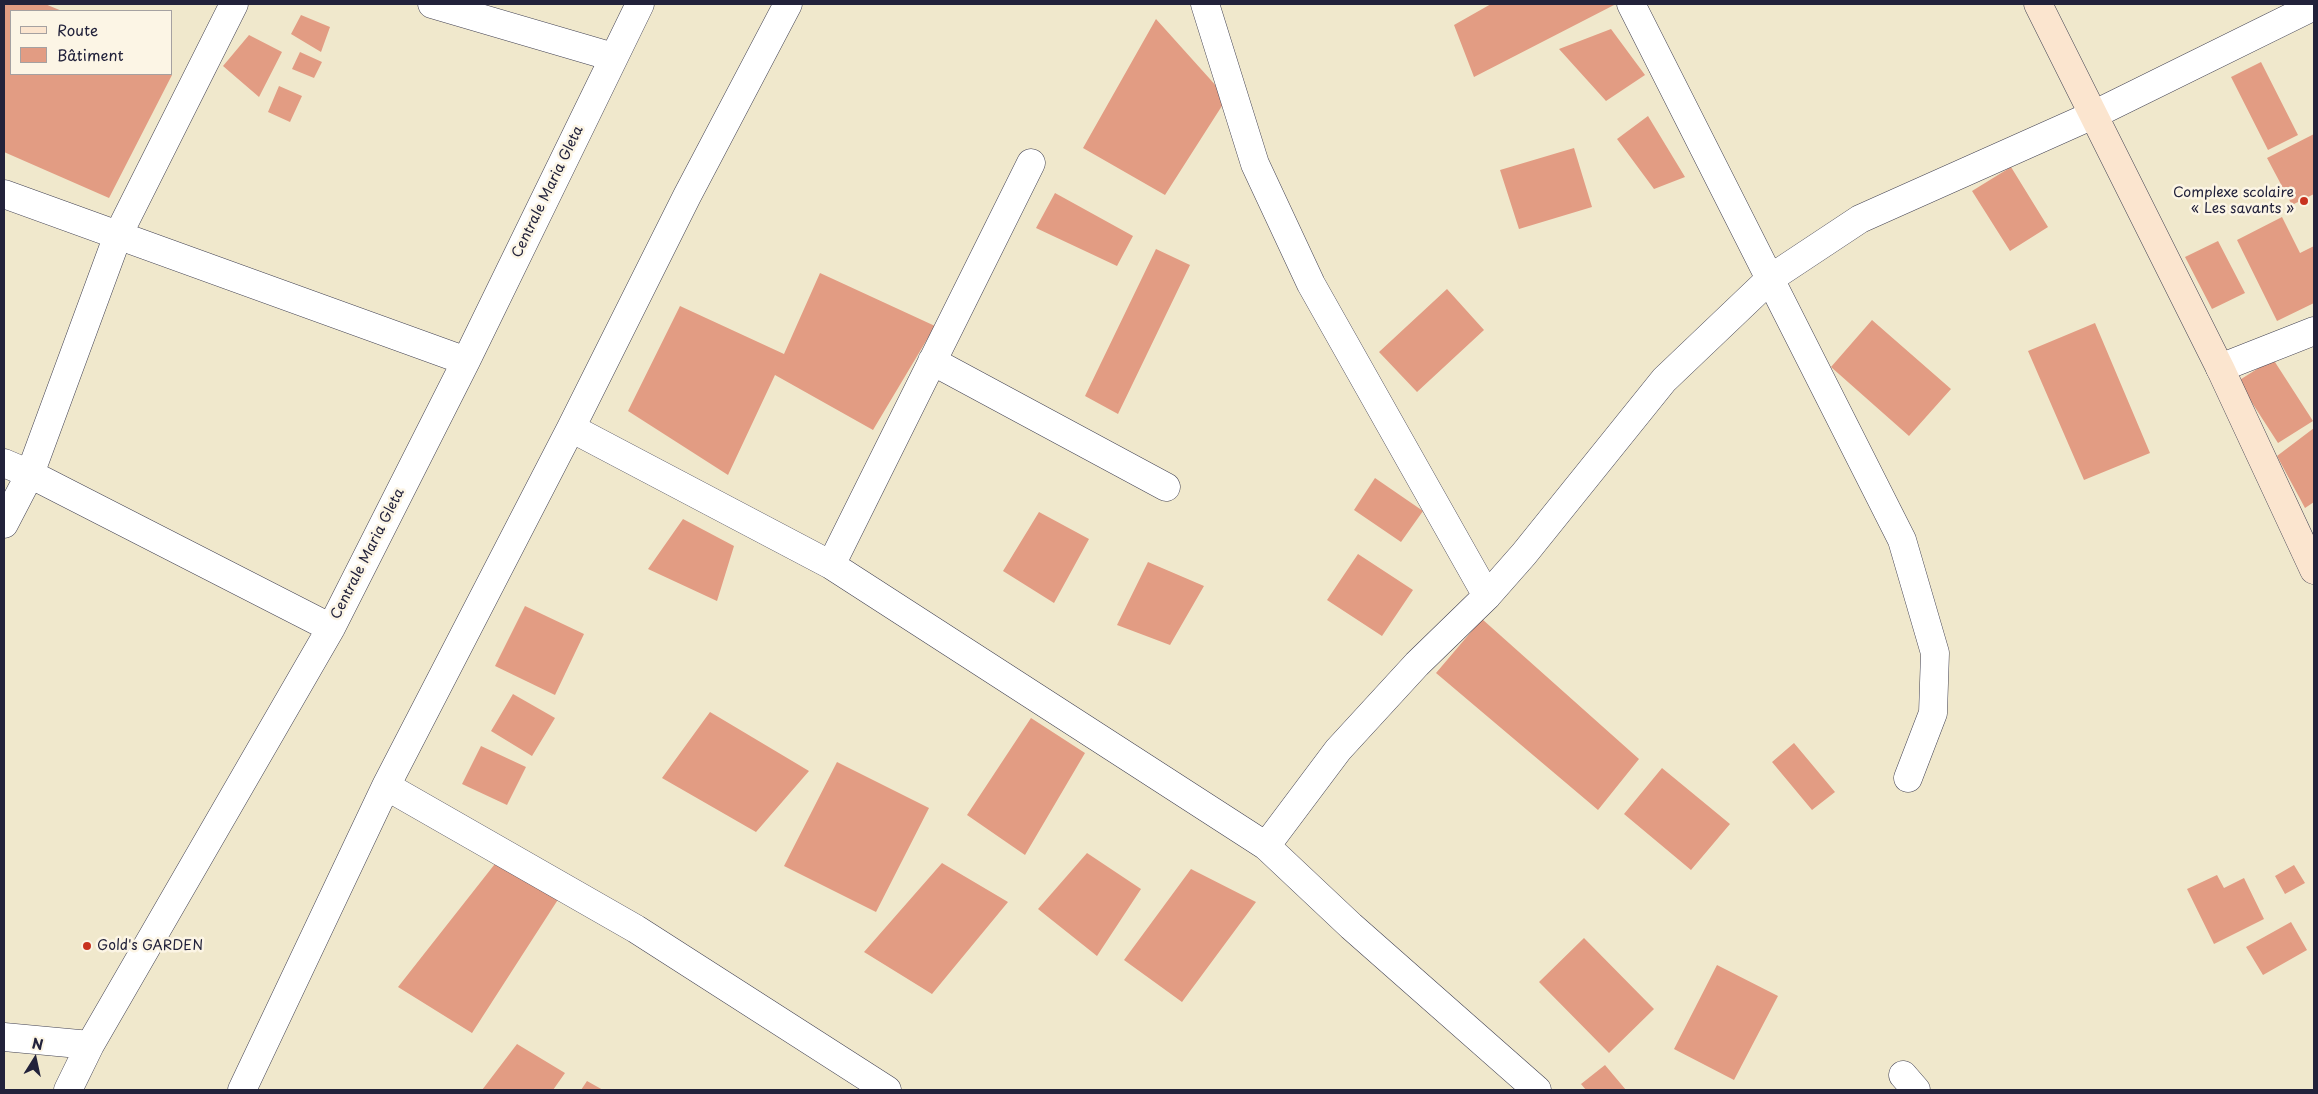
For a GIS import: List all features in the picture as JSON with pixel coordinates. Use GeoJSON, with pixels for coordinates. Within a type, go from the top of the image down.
{"type":"FeatureCollection","features":[{"type":"Feature","properties":{"kind":"street"},"geometry":{"type":"LineString","coordinates":[[4,524],[30,474],[118,235],[234,4]]}},
{"type":"Feature","properties":{"kind":"street"},"geometry":{"type":"LineString","coordinates":[[432,4],[613,57]]}},
{"type":"Feature","properties":{"kind":"street","name":"Centrale Maria Gleta"},"geometry":{"type":"LineString","coordinates":[[68,1090],[90,1045],[331,628],[466,361],[640,4]]}},
{"type":"Feature","properties":{"kind":"street"},"geometry":{"type":"LineString","coordinates":[[242,1090],[386,786],[687,196],[788,4]]}},
{"type":"Feature","properties":{"kind":"street"},"geometry":{"type":"LineString","coordinates":[[1206,4],[1255,164],[1311,284],[1487,596]]}},
{"type":"Feature","properties":{"kind":"street"},"geometry":{"type":"LineString","coordinates":[[1631,4],[1902,540],[1935,653],[1933,714],[1908,778]]}},
{"type":"Feature","properties":{"kind":"street"},"geometry":{"type":"LineString","coordinates":[[2038,4],[2220,368],[2314,570]]}},
{"type":"Feature","properties":{"kind":"street"},"geometry":{"type":"LineString","coordinates":[[1266,846],[1338,750],[1417,664],[1487,596],[1524,554],[1664,380],[1771,278],[1860,219],[2093,115],[2314,6]]}},
{"type":"Feature","properties":{"kind":"street"},"geometry":{"type":"LineString","coordinates":[[831,565],[1031,163]]}},
{"type":"Feature","properties":{"kind":"street"},"geometry":{"type":"LineString","coordinates":[[4,194],[466,361]]}},
{"type":"Feature","properties":{"kind":"street"},"geometry":{"type":"LineString","coordinates":[[2220,368],[2314,331]]}},
{"type":"Feature","properties":{"kind":"street"},"geometry":{"type":"LineString","coordinates":[[932,361],[1166,487]]}},
{"type":"Feature","properties":{"kind":"street"},"geometry":{"type":"LineString","coordinates":[[570,428],[831,565],[1266,846],[1351,926],[1537,1090]]}},
{"type":"Feature","properties":{"kind":"street"},"geometry":{"type":"LineString","coordinates":[[4,464],[30,474],[331,628]]}},
{"type":"Feature","properties":{"kind":"street"},"geometry":{"type":"LineString","coordinates":[[386,786],[636,929],[887,1090]]}},
{"type":"Feature","properties":{"kind":"street"},"geometry":{"type":"LineString","coordinates":[[4,1037],[90,1045]]}},
{"type":"Feature","properties":{"kind":"building"},"geometry":{"type":"Polygon","coordinates":[[[4,4],[45,4],[60,10],[10,10],[10,75],[172,75],[109,198],[4,152],[4,4]]]}},
{"type":"Feature","properties":{"kind":"building"},"geometry":{"type":"Polygon","coordinates":[[[1491,4],[1616,4],[1474,77],[1454,25],[1491,4]]]}},
{"type":"Feature","properties":{"kind":"building"},"geometry":{"type":"Polygon","coordinates":[[[301,15],[330,27],[321,52],[291,34],[301,15]]]}},
{"type":"Feature","properties":{"kind":"building"},"geometry":{"type":"Polygon","coordinates":[[[1156,19],[1227,98],[1165,195],[1083,148],[1156,19]]]}},
{"type":"Feature","properties":{"kind":"building"},"geometry":{"type":"Polygon","coordinates":[[[1611,29],[1645,75],[1606,101],[1559,49],[1611,29]]]}},
{"type":"Feature","properties":{"kind":"building"},"geometry":{"type":"Polygon","coordinates":[[[249,35],[282,52],[259,97],[223,66],[249,35]]]}},
{"type":"Feature","properties":{"kind":"building"},"geometry":{"type":"Polygon","coordinates":[[[300,52],[322,62],[314,78],[292,69],[300,52]]]}},
{"type":"Feature","properties":{"kind":"building"},"geometry":{"type":"Polygon","coordinates":[[[2261,62],[2298,135],[2268,150],[2231,77],[2261,62]]]}},
{"type":"Feature","properties":{"kind":"building"},"geometry":{"type":"Polygon","coordinates":[[[279,86],[302,96],[290,122],[268,112],[279,86]]]}},
{"type":"Feature","properties":{"kind":"building"},"geometry":{"type":"Polygon","coordinates":[[[1648,116],[1685,177],[1654,189],[1617,139],[1648,116]]]}},
{"type":"Feature","properties":{"kind":"building"},"geometry":{"type":"Polygon","coordinates":[[[2314,134],[2314,194],[2292,205],[2267,158],[2314,134]]]}},
{"type":"Feature","properties":{"kind":"building"},"geometry":{"type":"Polygon","coordinates":[[[1574,148],[1592,207],[1519,229],[1500,170],[1574,148]]]}},
{"type":"Feature","properties":{"kind":"building"},"geometry":{"type":"Polygon","coordinates":[[[2011,167],[2048,227],[2010,251],[1972,191],[2011,167]]]}},
{"type":"Feature","properties":{"kind":"building"},"geometry":{"type":"Polygon","coordinates":[[[1055,193],[1133,236],[1117,266],[1036,228],[1055,193]]]}},
{"type":"Feature","properties":{"kind":"building"},"geometry":{"type":"Polygon","coordinates":[[[2282,217],[2300,253],[2314,246],[2314,303],[2277,321],[2237,240],[2282,217]]]}},
{"type":"Feature","properties":{"kind":"building"},"geometry":{"type":"Polygon","coordinates":[[[2218,241],[2245,293],[2212,309],[2185,257],[2218,241]]]}},
{"type":"Feature","properties":{"kind":"building"},"geometry":{"type":"Polygon","coordinates":[[[1156,249],[1190,265],[1118,414],[1085,396],[1156,249]]]}},
{"type":"Feature","properties":{"kind":"building"},"geometry":{"type":"Polygon","coordinates":[[[820,273],[935,326],[873,430],[775,375],[728,475],[628,411],[680,306],[784,354],[820,273]]]}},
{"type":"Feature","properties":{"kind":"building"},"geometry":{"type":"Polygon","coordinates":[[[1447,289],[1484,330],[1417,392],[1379,352],[1447,289]]]}},
{"type":"Feature","properties":{"kind":"building"},"geometry":{"type":"Polygon","coordinates":[[[1872,320],[1951,389],[1909,436],[1831,367],[1872,320]]]}},
{"type":"Feature","properties":{"kind":"building"},"geometry":{"type":"Polygon","coordinates":[[[2095,323],[2150,453],[2084,480],[2028,351],[2095,323]]]}},
{"type":"Feature","properties":{"kind":"building"},"geometry":{"type":"Polygon","coordinates":[[[2273,359],[2313,421],[2278,443],[2238,381],[2273,359]]]}},
{"type":"Feature","properties":{"kind":"building"},"geometry":{"type":"Polygon","coordinates":[[[2314,428],[2314,502],[2305,508],[2277,456],[2314,428]]]}},
{"type":"Feature","properties":{"kind":"building"},"geometry":{"type":"Polygon","coordinates":[[[1375,478],[1423,511],[1401,542],[1354,510],[1375,478]]]}},
{"type":"Feature","properties":{"kind":"building"},"geometry":{"type":"Polygon","coordinates":[[[1039,512],[1089,539],[1054,603],[1003,571],[1039,512]]]}},
{"type":"Feature","properties":{"kind":"building"},"geometry":{"type":"Polygon","coordinates":[[[683,519],[734,546],[717,601],[648,569],[683,519]]]}},
{"type":"Feature","properties":{"kind":"building"},"geometry":{"type":"Polygon","coordinates":[[[1358,554],[1413,590],[1382,636],[1327,600],[1358,554]]]}},
{"type":"Feature","properties":{"kind":"building"},"geometry":{"type":"Polygon","coordinates":[[[1148,562],[1204,586],[1170,645],[1117,625],[1148,562]]]}},
{"type":"Feature","properties":{"kind":"building"},"geometry":{"type":"Polygon","coordinates":[[[525,606],[584,634],[555,695],[495,666],[525,606]]]}},
{"type":"Feature","properties":{"kind":"building"},"geometry":{"type":"Polygon","coordinates":[[[1482,619],[1639,759],[1598,810],[1436,673],[1482,619]]]}},
{"type":"Feature","properties":{"kind":"building"},"geometry":{"type":"Polygon","coordinates":[[[513,694],[555,718],[532,756],[491,731],[513,694]]]}},
{"type":"Feature","properties":{"kind":"building"},"geometry":{"type":"Polygon","coordinates":[[[710,712],[809,771],[756,832],[662,778],[710,712]]]}},
{"type":"Feature","properties":{"kind":"building"},"geometry":{"type":"Polygon","coordinates":[[[1031,718],[1085,753],[1025,855],[967,815],[1031,718]]]}},
{"type":"Feature","properties":{"kind":"building"},"geometry":{"type":"Polygon","coordinates":[[[1794,743],[1835,792],[1812,810],[1772,762],[1794,743]]]}},
{"type":"Feature","properties":{"kind":"building"},"geometry":{"type":"Polygon","coordinates":[[[481,746],[526,767],[507,805],[462,784],[481,746]]]}},
{"type":"Feature","properties":{"kind":"building"},"geometry":{"type":"Polygon","coordinates":[[[837,762],[929,808],[876,912],[784,866],[837,762]]]}},
{"type":"Feature","properties":{"kind":"building"},"geometry":{"type":"Polygon","coordinates":[[[1662,768],[1730,824],[1691,870],[1624,814],[1662,768]]]}},
{"type":"Feature","properties":{"kind":"building"},"geometry":{"type":"Polygon","coordinates":[[[1087,853],[1141,889],[1097,956],[1038,909],[1087,853]]]}},
{"type":"Feature","properties":{"kind":"building"},"geometry":{"type":"Polygon","coordinates":[[[498,860],[559,898],[472,1033],[398,987],[498,860]]]}},
{"type":"Feature","properties":{"kind":"building"},"geometry":{"type":"Polygon","coordinates":[[[942,863],[1008,902],[932,994],[864,952],[942,863]]]}},
{"type":"Feature","properties":{"kind":"building"},"geometry":{"type":"Polygon","coordinates":[[[2294,865],[2305,883],[2285,894],[2275,876],[2294,865]]]}},
{"type":"Feature","properties":{"kind":"building"},"geometry":{"type":"Polygon","coordinates":[[[1191,869],[1256,902],[1182,1002],[1124,960],[1191,869]]]}},
{"type":"Feature","properties":{"kind":"building"},"geometry":{"type":"Polygon","coordinates":[[[2217,875],[2224,888],[2244,878],[2264,919],[2214,944],[2187,889],[2217,875]]]}},
{"type":"Feature","properties":{"kind":"building"},"geometry":{"type":"Polygon","coordinates":[[[2291,922],[2307,950],[2263,975],[2246,947],[2291,922]]]}},
{"type":"Feature","properties":{"kind":"building"},"geometry":{"type":"Polygon","coordinates":[[[1584,938],[1654,1009],[1609,1053],[1539,982],[1584,938]]]}},
{"type":"Feature","properties":{"kind":"building"},"geometry":{"type":"Polygon","coordinates":[[[1717,965],[1778,996],[1734,1080],[1674,1049],[1717,965]]]}},
{"type":"Feature","properties":{"kind":"building"},"geometry":{"type":"Polygon","coordinates":[[[517,1044],[565,1073],[553,1090],[482,1090],[517,1044]]]}},
{"type":"Feature","properties":{"kind":"building"},"geometry":{"type":"Polygon","coordinates":[[[1605,1065],[1626,1090],[1586,1090],[1581,1084],[1605,1065]]]}},
{"type":"Feature","properties":{"kind":"building"},"geometry":{"type":"Polygon","coordinates":[[[587,1081],[603,1090],[581,1090],[587,1081]]]}},
{"type":"Feature","properties":{"kind":"place","name":"Complexe scolaire « Les savants »"},"geometry":{"type":"Point","coordinates":[2304,201]}},
{"type":"Feature","properties":{"kind":"place","name":"Gold's GARDEN"},"geometry":{"type":"Point","coordinates":[87,946]}}]}
